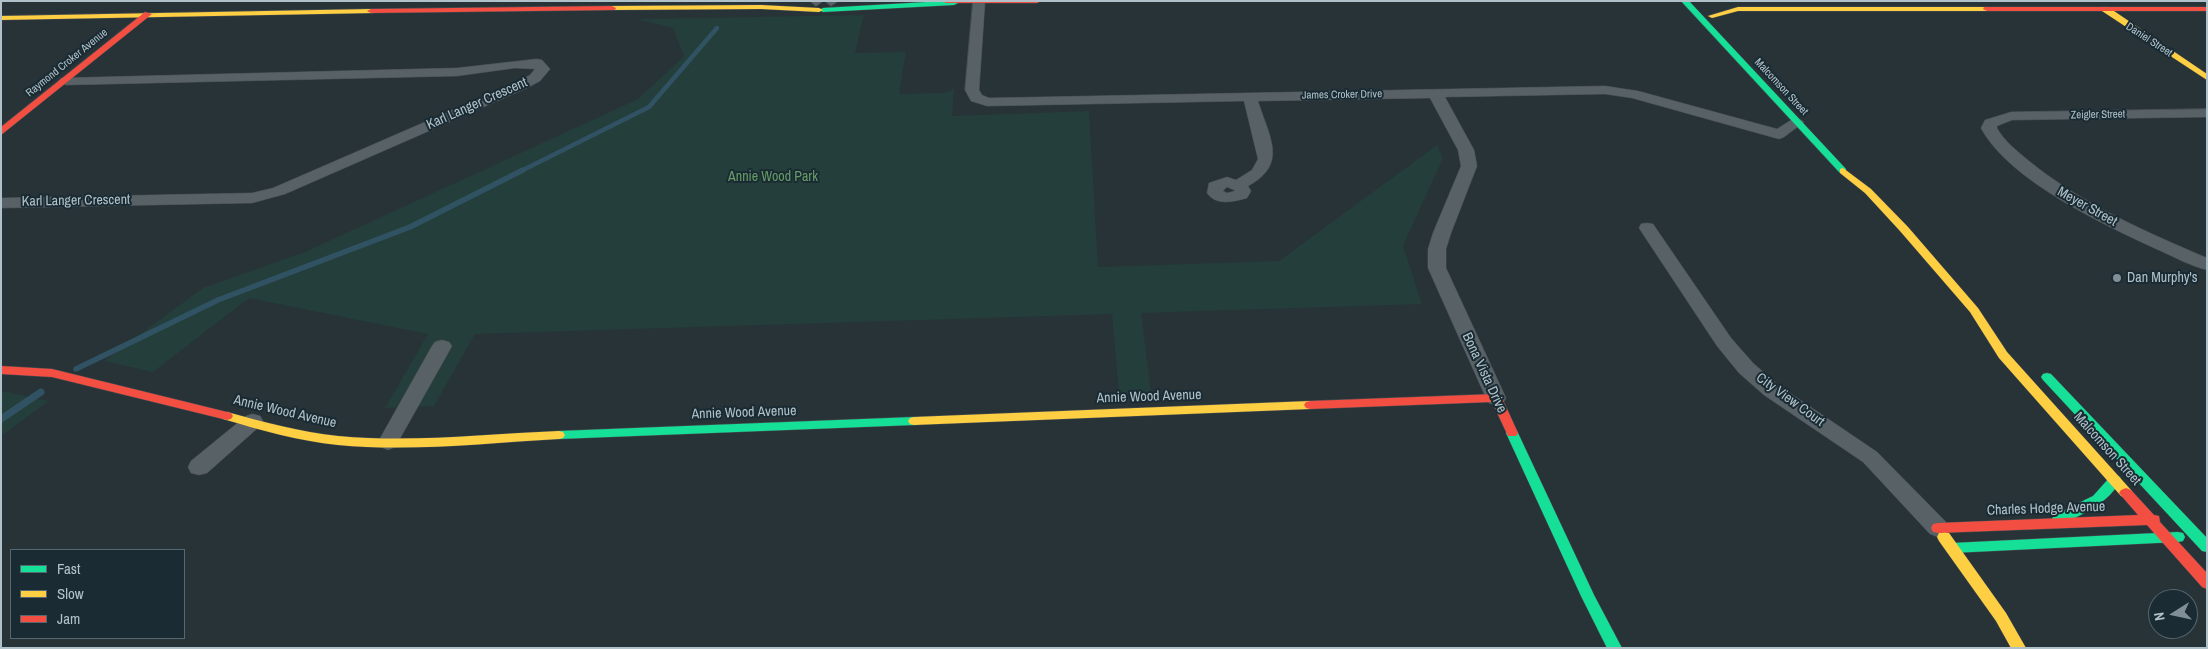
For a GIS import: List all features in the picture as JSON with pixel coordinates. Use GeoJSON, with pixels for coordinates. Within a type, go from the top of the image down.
{"type":"FeatureCollection","features":[{"type":"Feature","properties":{"kind":"street"},"geometry":{"type":"LineString","coordinates":[[1,18],[148,14],[295,15],[714,8],[823,3],[937,1]]}},
{"type":"Feature","properties":{"kind":"street"},"geometry":{"type":"LineString","coordinates":[[823,3],[847,7],[944,5],[951,2],[1037,1]]}},
{"type":"Feature","properties":{"kind":"street","name":"Malcomson Street"},"geometry":{"type":"LineString","coordinates":[[1685,1],[1840,168],[1864,186],[1888,210],[1991,330],[2011,344]]}},
{"type":"Feature","properties":{"kind":"street","name":"Malcomson Street"},"geometry":{"type":"LineString","coordinates":[[1698,1],[1851,166],[1864,186]]}},
{"type":"Feature","properties":{"kind":"street","name":"Daniel Street"},"geometry":{"type":"LineString","coordinates":[[2093,1],[2207,78]]}},
{"type":"Feature","properties":{"kind":"street","name":"James Croker Drive"},"geometry":{"type":"LineString","coordinates":[[980,2],[972,90],[973,95],[983,101],[1605,90],[1633,94],[1779,134],[1796,122]]}},
{"type":"Feature","properties":{"kind":"street"},"geometry":{"type":"LineString","coordinates":[[1712,16],[1738,9],[1894,5],[2207,9]]}},
{"type":"Feature","properties":{"kind":"street","name":"Raymond Croker Avenue"},"geometry":{"type":"LineString","coordinates":[[1,132],[148,14]]}},
{"type":"Feature","properties":{"kind":"street"},"geometry":{"type":"LineString","coordinates":[[1,24],[138,22],[295,15]]}},
{"type":"Feature","properties":{"kind":"street","name":"Karl Langer Crescent"},"geometry":{"type":"LineString","coordinates":[[1,203],[252,198],[278,191],[522,85],[535,78],[543,69],[537,63],[530,63],[457,72],[66,81]]}},
{"type":"Feature","properties":{"kind":"street","name":"Bona Vista Drive"},"geometry":{"type":"LineString","coordinates":[[1435,93],[1466,150],[1469,166],[1442,233],[1437,249],[1436,268],[1588,596],[1615,648]]}},
{"type":"Feature","properties":{"kind":"street"},"geometry":{"type":"LineString","coordinates":[[1238,185],[1259,173],[1266,162],[1266,153],[1250,97]]}},
{"type":"Feature","properties":{"kind":"street","name":"Zeigler Street"},"geometry":{"type":"LineString","coordinates":[[1990,123],[2016,116],[2207,113]]}},
{"type":"Feature","properties":{"kind":"street","name":"Meyer Street"},"geometry":{"type":"LineString","coordinates":[[1990,123],[1989,128],[1992,134],[2002,146],[2061,194],[2099,216],[2207,265]]}},
{"type":"Feature","properties":{"kind":"street","name":"City View Court"},"geometry":{"type":"LineString","coordinates":[[1647,228],[1724,342],[1746,368],[1771,390],[1870,457],[1938,528]]}},
{"type":"Feature","properties":{"kind":"street","name":"Malcomson Street"},"geometry":{"type":"LineString","coordinates":[[1991,330],[2003,355],[2207,583]]}},
{"type":"Feature","properties":{"kind":"street"},"geometry":{"type":"LineString","coordinates":[[388,442],[442,346]]}},
{"type":"Feature","properties":{"kind":"street","name":"Malcomson Street"},"geometry":{"type":"LineString","coordinates":[[2038,367],[2207,547]]}},
{"type":"Feature","properties":{"kind":"street","name":"Annie Wood Avenue"},"geometry":{"type":"LineString","coordinates":[[1,370],[52,373],[308,436],[388,442],[1496,398]]}},
{"type":"Feature","properties":{"kind":"street"},"geometry":{"type":"LineString","coordinates":[[199,467],[253,421]]}},
{"type":"Feature","properties":{"kind":"street"},"geometry":{"type":"LineString","coordinates":[[2049,524],[2101,499],[2110,493],[2115,480]]}},
{"type":"Feature","properties":{"kind":"street","name":"Charles Hodge Avenue"},"geometry":{"type":"LineString","coordinates":[[1938,528],[2180,519]]}},
{"type":"Feature","properties":{"kind":"street"},"geometry":{"type":"LineString","coordinates":[[1938,528],[2001,617],[2019,648]]}},
{"type":"Feature","properties":{"kind":"street"},"geometry":{"type":"LineString","coordinates":[[1952,548],[2196,536]]}},
{"type":"Feature","properties":{"kind":"green space","name":"Annie Wood Park"},"geometry":{"type":"Polygon","coordinates":[[[864,15],[855,53],[906,52],[899,94],[945,93],[954,89],[952,116],[1089,111],[1098,267],[1279,261],[1437,145],[1443,158],[1403,246],[1422,304],[1141,313],[1151,393],[1119,394],[1112,314],[475,334],[434,406],[385,408],[428,334],[249,298],[153,372],[104,361],[203,288],[305,252],[638,99],[684,56],[673,28],[637,19],[864,15]]]}},
{"type":"Feature","properties":{"kind":"green space"},"geometry":{"type":"Polygon","coordinates":[[[1,392],[8,392],[49,401],[1,436],[1,392]]]}},
{"type":"Feature","properties":{"kind":"waterway"},"geometry":{"type":"LineString","coordinates":[[523,170],[649,107],[717,28]]}},
{"type":"Feature","properties":{"kind":"waterway"},"geometry":{"type":"LineString","coordinates":[[76,369],[218,300],[410,227],[523,170]]}},
{"type":"Feature","properties":{"kind":"waterway"},"geometry":{"type":"LineString","coordinates":[[1,419],[41,392]]}},
{"type":"Feature","properties":{"kind":"traffic: fast"},"geometry":{"type":"LineString","coordinates":[[1685,1],[1843,171]]}},
{"type":"Feature","properties":{"kind":"traffic: fast"},"geometry":{"type":"LineString","coordinates":[[823,10],[954,3]]}},
{"type":"Feature","properties":{"kind":"traffic: fast"},"geometry":{"type":"LineString","coordinates":[[2047,377],[2207,547]]}},
{"type":"Feature","properties":{"kind":"traffic: fast"},"geometry":{"type":"LineString","coordinates":[[559,435],[914,421]]}},
{"type":"Feature","properties":{"kind":"traffic: fast"},"geometry":{"type":"LineString","coordinates":[[1512,433],[1588,596],[1615,648]]}},
{"type":"Feature","properties":{"kind":"traffic: fast"},"geometry":{"type":"LineString","coordinates":[[2059,519],[2098,499],[2110,488],[2115,480]]}},
{"type":"Feature","properties":{"kind":"traffic: fast"},"geometry":{"type":"LineString","coordinates":[[1952,548],[2178,537]]}},
{"type":"Feature","properties":{"kind":"traffic: slow"},"geometry":{"type":"LineString","coordinates":[[612,8],[761,7],[819,10]]}},
{"type":"Feature","properties":{"kind":"traffic: slow"},"geometry":{"type":"LineString","coordinates":[[1712,16],[1738,9],[1987,9]]}},
{"type":"Feature","properties":{"kind":"traffic: slow"},"geometry":{"type":"LineString","coordinates":[[2105,9],[2207,78]]}},
{"type":"Feature","properties":{"kind":"traffic: slow"},"geometry":{"type":"LineString","coordinates":[[1,18],[371,11]]}},
{"type":"Feature","properties":{"kind":"traffic: slow"},"geometry":{"type":"LineString","coordinates":[[1843,171],[1868,191],[1904,229],[1974,310],[2003,355],[2126,493]]}},
{"type":"Feature","properties":{"kind":"traffic: slow"},"geometry":{"type":"LineString","coordinates":[[914,421],[1310,405]]}},
{"type":"Feature","properties":{"kind":"traffic: slow"},"geometry":{"type":"LineString","coordinates":[[227,416],[308,436],[369,442],[433,442],[559,435]]}},
{"type":"Feature","properties":{"kind":"traffic: slow"},"geometry":{"type":"LineString","coordinates":[[1944,537],[2001,617],[2019,648]]}},
{"type":"Feature","properties":{"kind":"traffic: jam"},"geometry":{"type":"LineString","coordinates":[[946,1],[1037,1]]}},
{"type":"Feature","properties":{"kind":"traffic: jam"},"geometry":{"type":"LineString","coordinates":[[371,11],[612,8]]}},
{"type":"Feature","properties":{"kind":"traffic: jam"},"geometry":{"type":"LineString","coordinates":[[1987,9],[2207,9]]}},
{"type":"Feature","properties":{"kind":"traffic: jam"},"geometry":{"type":"LineString","coordinates":[[1,132],[148,14]]}},
{"type":"Feature","properties":{"kind":"traffic: jam"},"geometry":{"type":"LineString","coordinates":[[1,370],[52,373],[227,416]]}},
{"type":"Feature","properties":{"kind":"traffic: jam"},"geometry":{"type":"LineString","coordinates":[[1310,405],[1496,398],[1512,433]]}},
{"type":"Feature","properties":{"kind":"traffic: jam"},"geometry":{"type":"LineString","coordinates":[[2126,493],[2207,583]]}},
{"type":"Feature","properties":{"kind":"traffic: jam"},"geometry":{"type":"LineString","coordinates":[[1938,528],[2154,520]]}},
{"type":"Feature","properties":{"kind":"place","name":"Dan Murphy's"},"geometry":{"type":"Point","coordinates":[2117,278]}}]}
